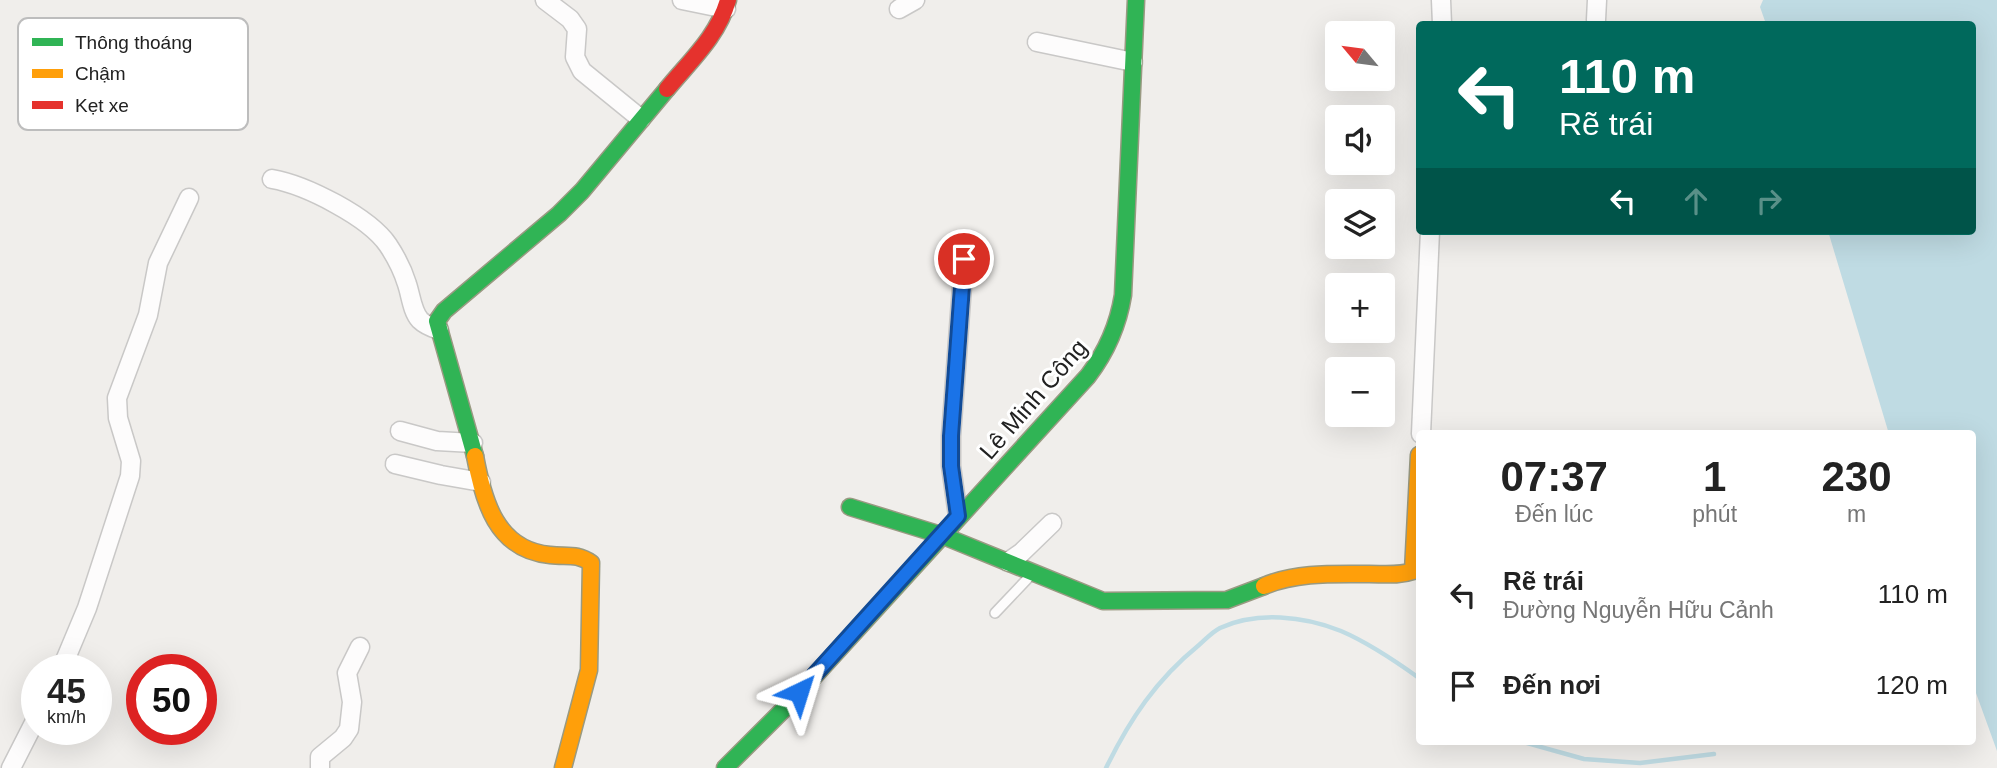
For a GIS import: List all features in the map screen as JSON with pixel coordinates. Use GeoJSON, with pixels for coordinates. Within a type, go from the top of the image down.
{"type":"FeatureCollection","features":[{"type":"Feature","properties":{"kind":"street"},"geometry":{"type":"LineString","coordinates":[[545,0],[570,19],[577,29],[575,57],[582,71],[641,119]]}},
{"type":"Feature","properties":{"kind":"street"},"geometry":{"type":"LineString","coordinates":[[563,768],[589,670],[593,573],[591,563],[580,555],[541,553],[508,536],[496,524],[484,499],[473,443],[437,321],[444,311],[568,206],[714,33],[727,4],[682,0]]}},
{"type":"Feature","properties":{"kind":"street"},"geometry":{"type":"LineString","coordinates":[[899,9],[915,0]]}},
{"type":"Feature","properties":{"kind":"street","name":"Lê Minh Công"},"geometry":{"type":"LineString","coordinates":[[725,768],[788,705],[1088,376],[1114,337],[1123,295],[1136,0]]}},
{"type":"Feature","properties":{"kind":"street"},"geometry":{"type":"LineString","coordinates":[[1441,0],[1441,21]]}},
{"type":"Feature","properties":{"kind":"street"},"geometry":{"type":"LineString","coordinates":[[1595,20],[1597,0]]}},
{"type":"Feature","properties":{"kind":"street"},"geometry":{"type":"LineString","coordinates":[[1037,42],[1133,62]]}},
{"type":"Feature","properties":{"kind":"street"},"geometry":{"type":"LineString","coordinates":[[272,179],[316,193],[377,232],[389,246],[402,270],[415,313],[421,320],[439,330]]}},
{"type":"Feature","properties":{"kind":"street"},"geometry":{"type":"LineString","coordinates":[[68,654],[87,607],[130,476],[131,461],[118,418],[117,398],[148,315],[158,263],[189,198]]}},
{"type":"Feature","properties":{"kind":"street"},"geometry":{"type":"LineString","coordinates":[[1421,430],[1430,235]]}},
{"type":"Feature","properties":{"kind":"street"},"geometry":{"type":"LineString","coordinates":[[958,516],[951,466],[951,436],[964,259]]}},
{"type":"Feature","properties":{"kind":"street"},"geometry":{"type":"LineString","coordinates":[[400,431],[437,440],[473,443]]}},
{"type":"Feature","properties":{"kind":"street"},"geometry":{"type":"LineString","coordinates":[[396,464],[481,482]]}},
{"type":"Feature","properties":{"kind":"street"},"geometry":{"type":"LineString","coordinates":[[850,507],[941,535],[1034,571],[1092,598],[1116,602],[1227,600],[1244,596],[1268,583],[1283,579],[1402,574],[1413,570],[1416,516]]}},
{"type":"Feature","properties":{"kind":"street"},"geometry":{"type":"LineString","coordinates":[[1008,562],[1028,548],[1052,523]]}},
{"type":"Feature","properties":{"kind":"street"},"geometry":{"type":"LineString","coordinates":[[320,768],[320,757],[343,738],[351,724],[352,702],[347,673],[360,647]]}},
{"type":"Feature","properties":{"kind":"street"},"geometry":{"type":"LineString","coordinates":[[11,768],[23,745]]}},
{"type":"Feature","properties":{"kind":"lane"},"geometry":{"type":"LineString","coordinates":[[995,613],[1034,571]]}},
{"type":"Feature","properties":{"kind":"water"},"geometry":{"type":"Polygon","coordinates":[[[1763,0],[1997,0],[1997,751],[1976,693],[1976,430],[1888,430],[1829,235],[1976,235],[1976,21],[1765,21],[1760,7],[1763,0]]]}},
{"type":"Feature","properties":{"kind":"waterway"},"geometry":{"type":"LineString","coordinates":[[1106,768],[1125,733],[1157,686],[1211,634],[1234,623],[1249,619],[1280,618],[1327,626],[1371,646],[1416,676]]}},
{"type":"Feature","properties":{"kind":"waterway"},"geometry":{"type":"LineString","coordinates":[[1534,745],[1584,759],[1640,763],[1714,754]]}},
{"type":"Feature","properties":{"kind":"traffic: fast"},"geometry":{"type":"LineString","coordinates":[[725,768],[788,705],[1088,376],[1106,348],[1115,328],[1123,295],[1136,0]]}},
{"type":"Feature","properties":{"kind":"traffic: fast"},"geometry":{"type":"LineString","coordinates":[[475,456],[437,321],[444,311],[559,214],[582,191],[667,89]]}},
{"type":"Feature","properties":{"kind":"traffic: fast"},"geometry":{"type":"LineString","coordinates":[[850,507],[941,535],[1103,601],[1227,600],[1264,586]]}},
{"type":"Feature","properties":{"kind":"traffic: slow"},"geometry":{"type":"LineString","coordinates":[[475,456],[488,505],[505,533],[517,544],[532,551],[576,557],[591,563],[589,670],[563,768]]}},
{"type":"Feature","properties":{"kind":"traffic: slow"},"geometry":{"type":"LineString","coordinates":[[1264,586],[1302,576],[1397,574],[1413,571],[1416,513]]}},
{"type":"Feature","properties":{"kind":"traffic: jam"},"geometry":{"type":"LineString","coordinates":[[667,89],[710,37],[728,0]]}},
{"type":"Feature","properties":{"kind":"route"},"geometry":{"type":"LineString","coordinates":[[799,692],[958,516],[951,466],[951,436],[964,259]]}}]}
